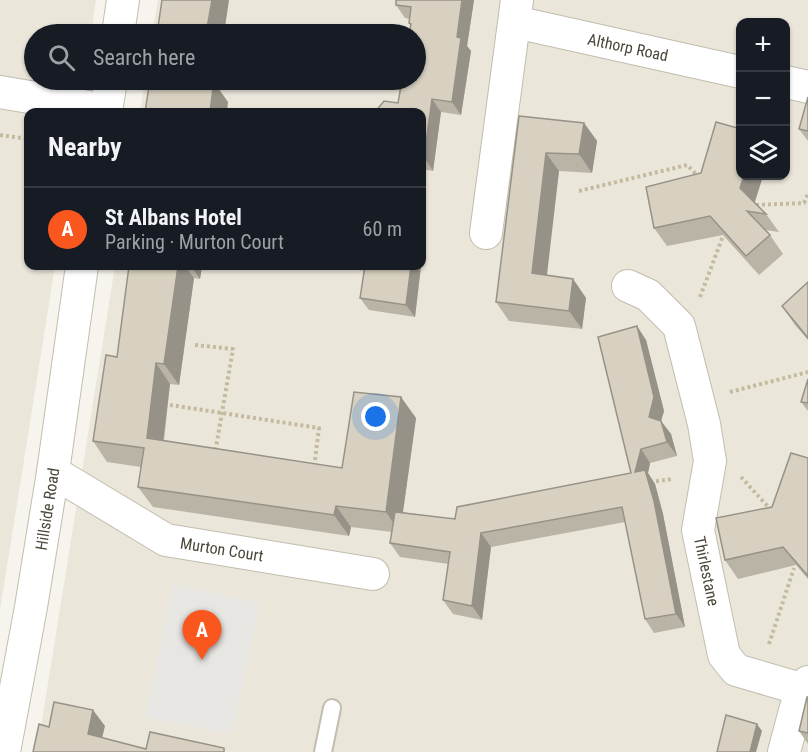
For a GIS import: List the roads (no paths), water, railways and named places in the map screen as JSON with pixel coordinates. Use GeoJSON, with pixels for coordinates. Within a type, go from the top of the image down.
{"type":"FeatureCollection","features":[{"type":"Feature","properties":{"kind":"street"},"geometry":{"type":"LineString","coordinates":[[119,24],[123,0]]}},
{"type":"Feature","properties":{"kind":"street","name":"Althorp Road"},"geometry":{"type":"LineString","coordinates":[[486,233],[516,11],[736,71]]}},
{"type":"Feature","properties":{"kind":"street"},"geometry":{"type":"LineString","coordinates":[[790,83],[808,87]]}},
{"type":"Feature","properties":{"kind":"street"},"geometry":{"type":"LineString","coordinates":[[106,108],[109,90]]}},
{"type":"Feature","properties":{"kind":"street"},"geometry":{"type":"LineString","coordinates":[[0,92],[89,108]]}},
{"type":"Feature","properties":{"kind":"street","name":"Hillside Road"},"geometry":{"type":"LineString","coordinates":[[4,752],[53,472],[81,270]]}},
{"type":"Feature","properties":{"kind":"street","name":"Thirlestane"},"geometry":{"type":"LineString","coordinates":[[628,286],[648,295],[679,326],[698,401],[709,467],[698,530],[724,655],[736,670],[805,686],[784,752]]}},
{"type":"Feature","properties":{"kind":"street","name":"Murton Court"},"geometry":{"type":"LineString","coordinates":[[53,472],[166,540],[373,574]]}},
{"type":"Feature","properties":{"kind":"lane"},"geometry":{"type":"LineString","coordinates":[[323,752],[332,708]]}},
{"type":"Feature","properties":{"kind":"place","name":"St Albans Hotel"},"geometry":{"type":"Point","coordinates":[202,660]}}]}
